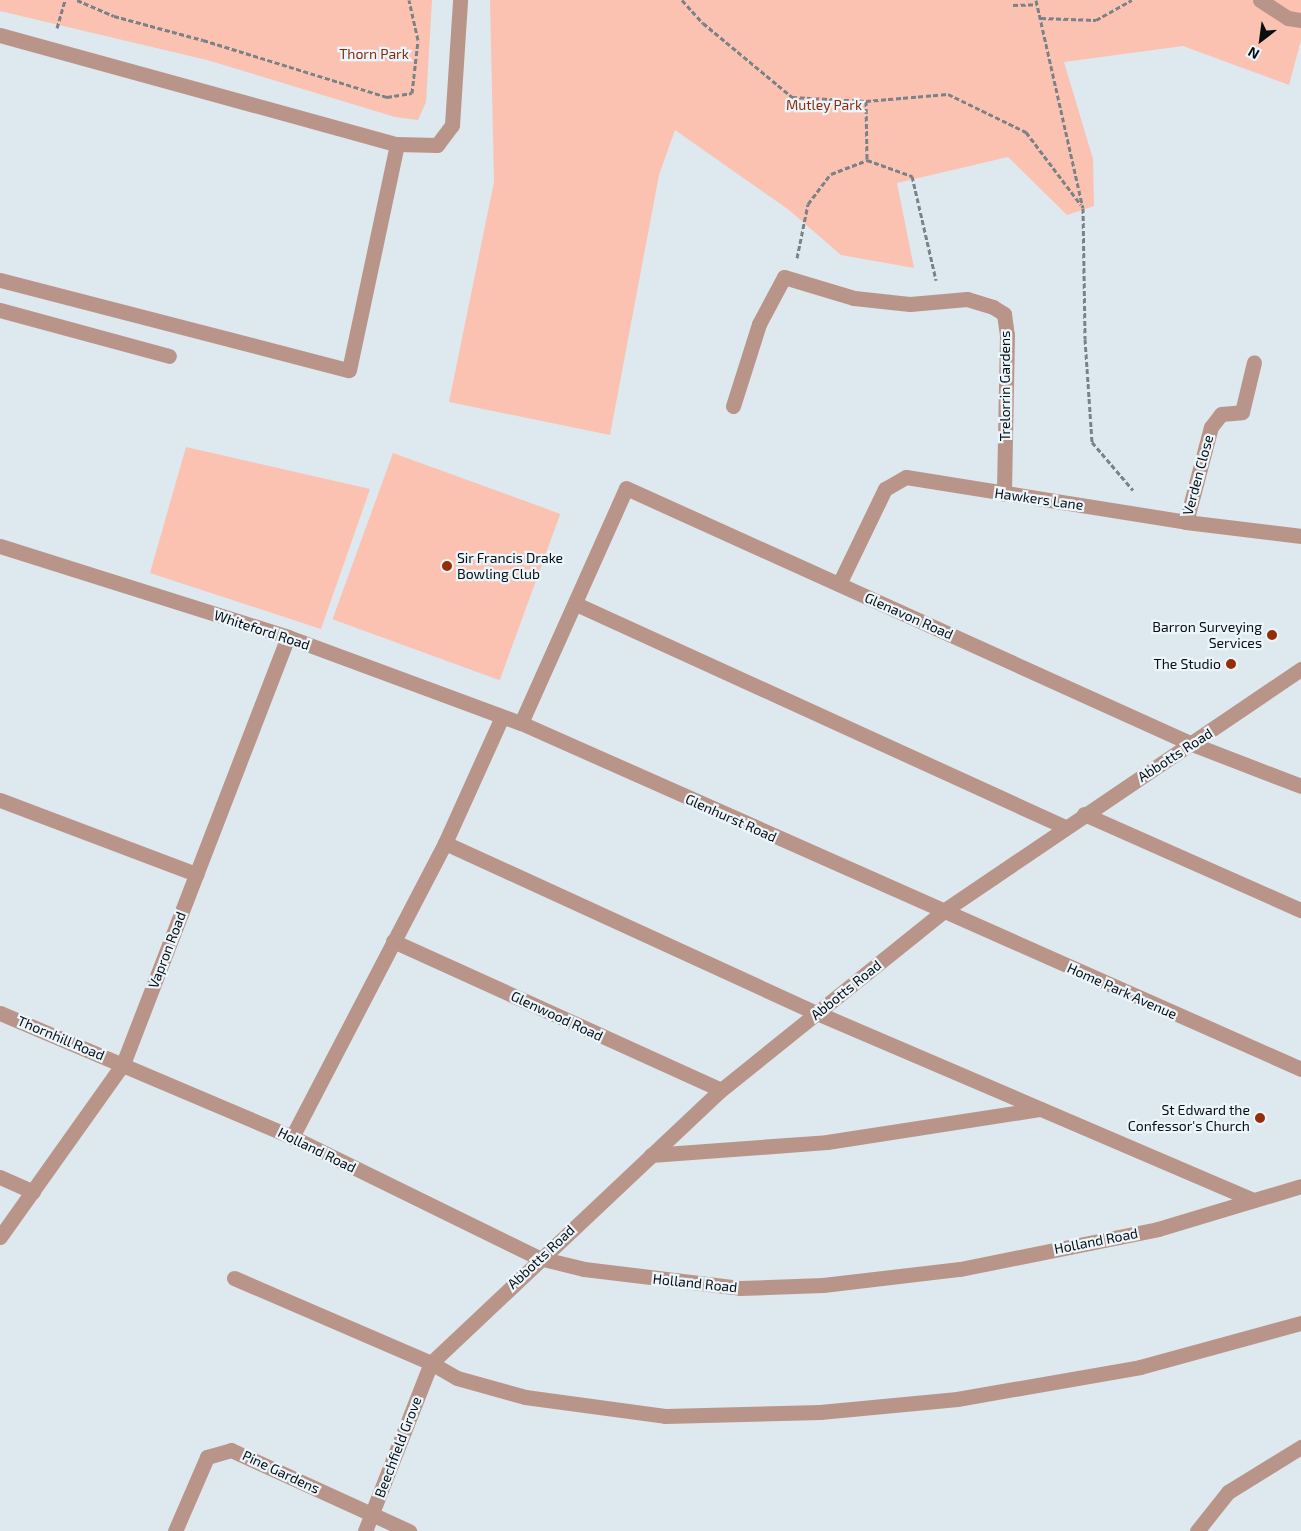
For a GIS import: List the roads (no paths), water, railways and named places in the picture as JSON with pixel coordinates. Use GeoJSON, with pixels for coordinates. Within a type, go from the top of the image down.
{"type":"FeatureCollection","features":[{"type":"Feature","properties":{"kind":"street"},"geometry":{"type":"LineString","coordinates":[[0,35],[397,144],[437,144],[452,125],[460,0]]}},
{"type":"Feature","properties":{"kind":"street"},"geometry":{"type":"LineString","coordinates":[[1260,0],[1288,18],[1301,20]]}},
{"type":"Feature","properties":{"kind":"street"},"geometry":{"type":"LineString","coordinates":[[0,280],[349,370],[397,144]]}},
{"type":"Feature","properties":{"kind":"street","name":"Trelorrin Gardens"},"geometry":{"type":"LineString","coordinates":[[733,406],[770,299],[784,277],[854,298],[910,304],[967,299],[1004,314],[1007,335],[1004,494]]}},
{"type":"Feature","properties":{"kind":"street"},"geometry":{"type":"LineString","coordinates":[[0,310],[169,356]]}},
{"type":"Feature","properties":{"kind":"street","name":"Verden Close"},"geometry":{"type":"LineString","coordinates":[[1186,522],[1211,427],[1221,414],[1242,412],[1254,362]]}},
{"type":"Feature","properties":{"kind":"street","name":"Hawkers Lane"},"geometry":{"type":"LineString","coordinates":[[839,584],[885,489],[906,477],[1004,494],[1154,515],[1186,522],[1301,536]]}},
{"type":"Feature","properties":{"kind":"street","name":"Glenavon Road"},"geometry":{"type":"LineString","coordinates":[[576,604],[626,488],[1192,744],[1301,786]]}},
{"type":"Feature","properties":{"kind":"street","name":"Whiteford Road"},"geometry":{"type":"LineString","coordinates":[[0,546],[288,637],[520,723]]}},
{"type":"Feature","properties":{"kind":"street"},"geometry":{"type":"LineString","coordinates":[[520,723],[576,604],[1065,827]]}},
{"type":"Feature","properties":{"kind":"street","name":"Vapron Road"},"geometry":{"type":"LineString","coordinates":[[0,1238],[123,1064],[288,637]]}},
{"type":"Feature","properties":{"kind":"street","name":"Abbotts Road"},"geometry":{"type":"LineString","coordinates":[[432,1364],[540,1258],[721,1090],[942,912],[1084,814],[1192,744],[1301,669]]}},
{"type":"Feature","properties":{"kind":"street"},"geometry":{"type":"LineString","coordinates":[[292,1137],[445,843],[502,717]]}},
{"type":"Feature","properties":{"kind":"street","name":"Glenhurst Road"},"geometry":{"type":"LineString","coordinates":[[520,723],[942,912]]}},
{"type":"Feature","properties":{"kind":"street"},"geometry":{"type":"LineString","coordinates":[[0,800],[196,874]]}},
{"type":"Feature","properties":{"kind":"street"},"geometry":{"type":"LineString","coordinates":[[1084,814],[1301,910]]}},
{"type":"Feature","properties":{"kind":"street"},"geometry":{"type":"LineString","coordinates":[[445,843],[817,1013],[1254,1200]]}},
{"type":"Feature","properties":{"kind":"street","name":"Home Park Avenue"},"geometry":{"type":"LineString","coordinates":[[942,912],[1301,1069]]}},
{"type":"Feature","properties":{"kind":"street","name":"Glenwood Road"},"geometry":{"type":"LineString","coordinates":[[393,941],[721,1090]]}},
{"type":"Feature","properties":{"kind":"street","name":"Thornhill Road"},"geometry":{"type":"LineString","coordinates":[[0,1013],[123,1064]]}},
{"type":"Feature","properties":{"kind":"street","name":"Holland Road"},"geometry":{"type":"LineString","coordinates":[[123,1064],[292,1137],[540,1258],[584,1269],[740,1288],[823,1285],[960,1268],[1158,1229],[1301,1186]]}},
{"type":"Feature","properties":{"kind":"street"},"geometry":{"type":"LineString","coordinates":[[652,1154],[827,1142],[1040,1108]]}},
{"type":"Feature","properties":{"kind":"street"},"geometry":{"type":"LineString","coordinates":[[0,1177],[33,1192]]}},
{"type":"Feature","properties":{"kind":"street"},"geometry":{"type":"LineString","coordinates":[[234,1278],[432,1364],[458,1378],[525,1397],[665,1416],[820,1412],[957,1399],[1140,1367],[1301,1323]]}},
{"type":"Feature","properties":{"kind":"street","name":"Beechfield Grove"},"geometry":{"type":"LineString","coordinates":[[365,1531],[432,1364]]}},
{"type":"Feature","properties":{"kind":"street"},"geometry":{"type":"LineString","coordinates":[[1197,1531],[1228,1492],[1301,1447]]}},
{"type":"Feature","properties":{"kind":"street","name":"Pine Gardens"},"geometry":{"type":"LineString","coordinates":[[175,1531],[207,1457],[232,1450],[256,1459],[371,1516]]}},
{"type":"Feature","properties":{"kind":"street"},"geometry":{"type":"LineString","coordinates":[[371,1516],[409,1531]]}},
{"type":"Feature","properties":{"kind":"place","name":"Sir Francis Drake Bowling Club"},"geometry":{"type":"Point","coordinates":[447,566]}},
{"type":"Feature","properties":{"kind":"place","name":"Barron Surveying Services"},"geometry":{"type":"Point","coordinates":[1272,635]}},
{"type":"Feature","properties":{"kind":"place","name":"The Studio"},"geometry":{"type":"Point","coordinates":[1231,664]}},
{"type":"Feature","properties":{"kind":"place","name":"St Edward the Confessor's Church"},"geometry":{"type":"Point","coordinates":[1260,1118]}},
{"type":"Feature","properties":{"kind":"park label","name":"Thorn Park"},"geometry":{"type":"Point","coordinates":[374,54]}},
{"type":"Feature","properties":{"kind":"park label","name":"Mutley Park"},"geometry":{"type":"Point","coordinates":[824,105]}}]}
